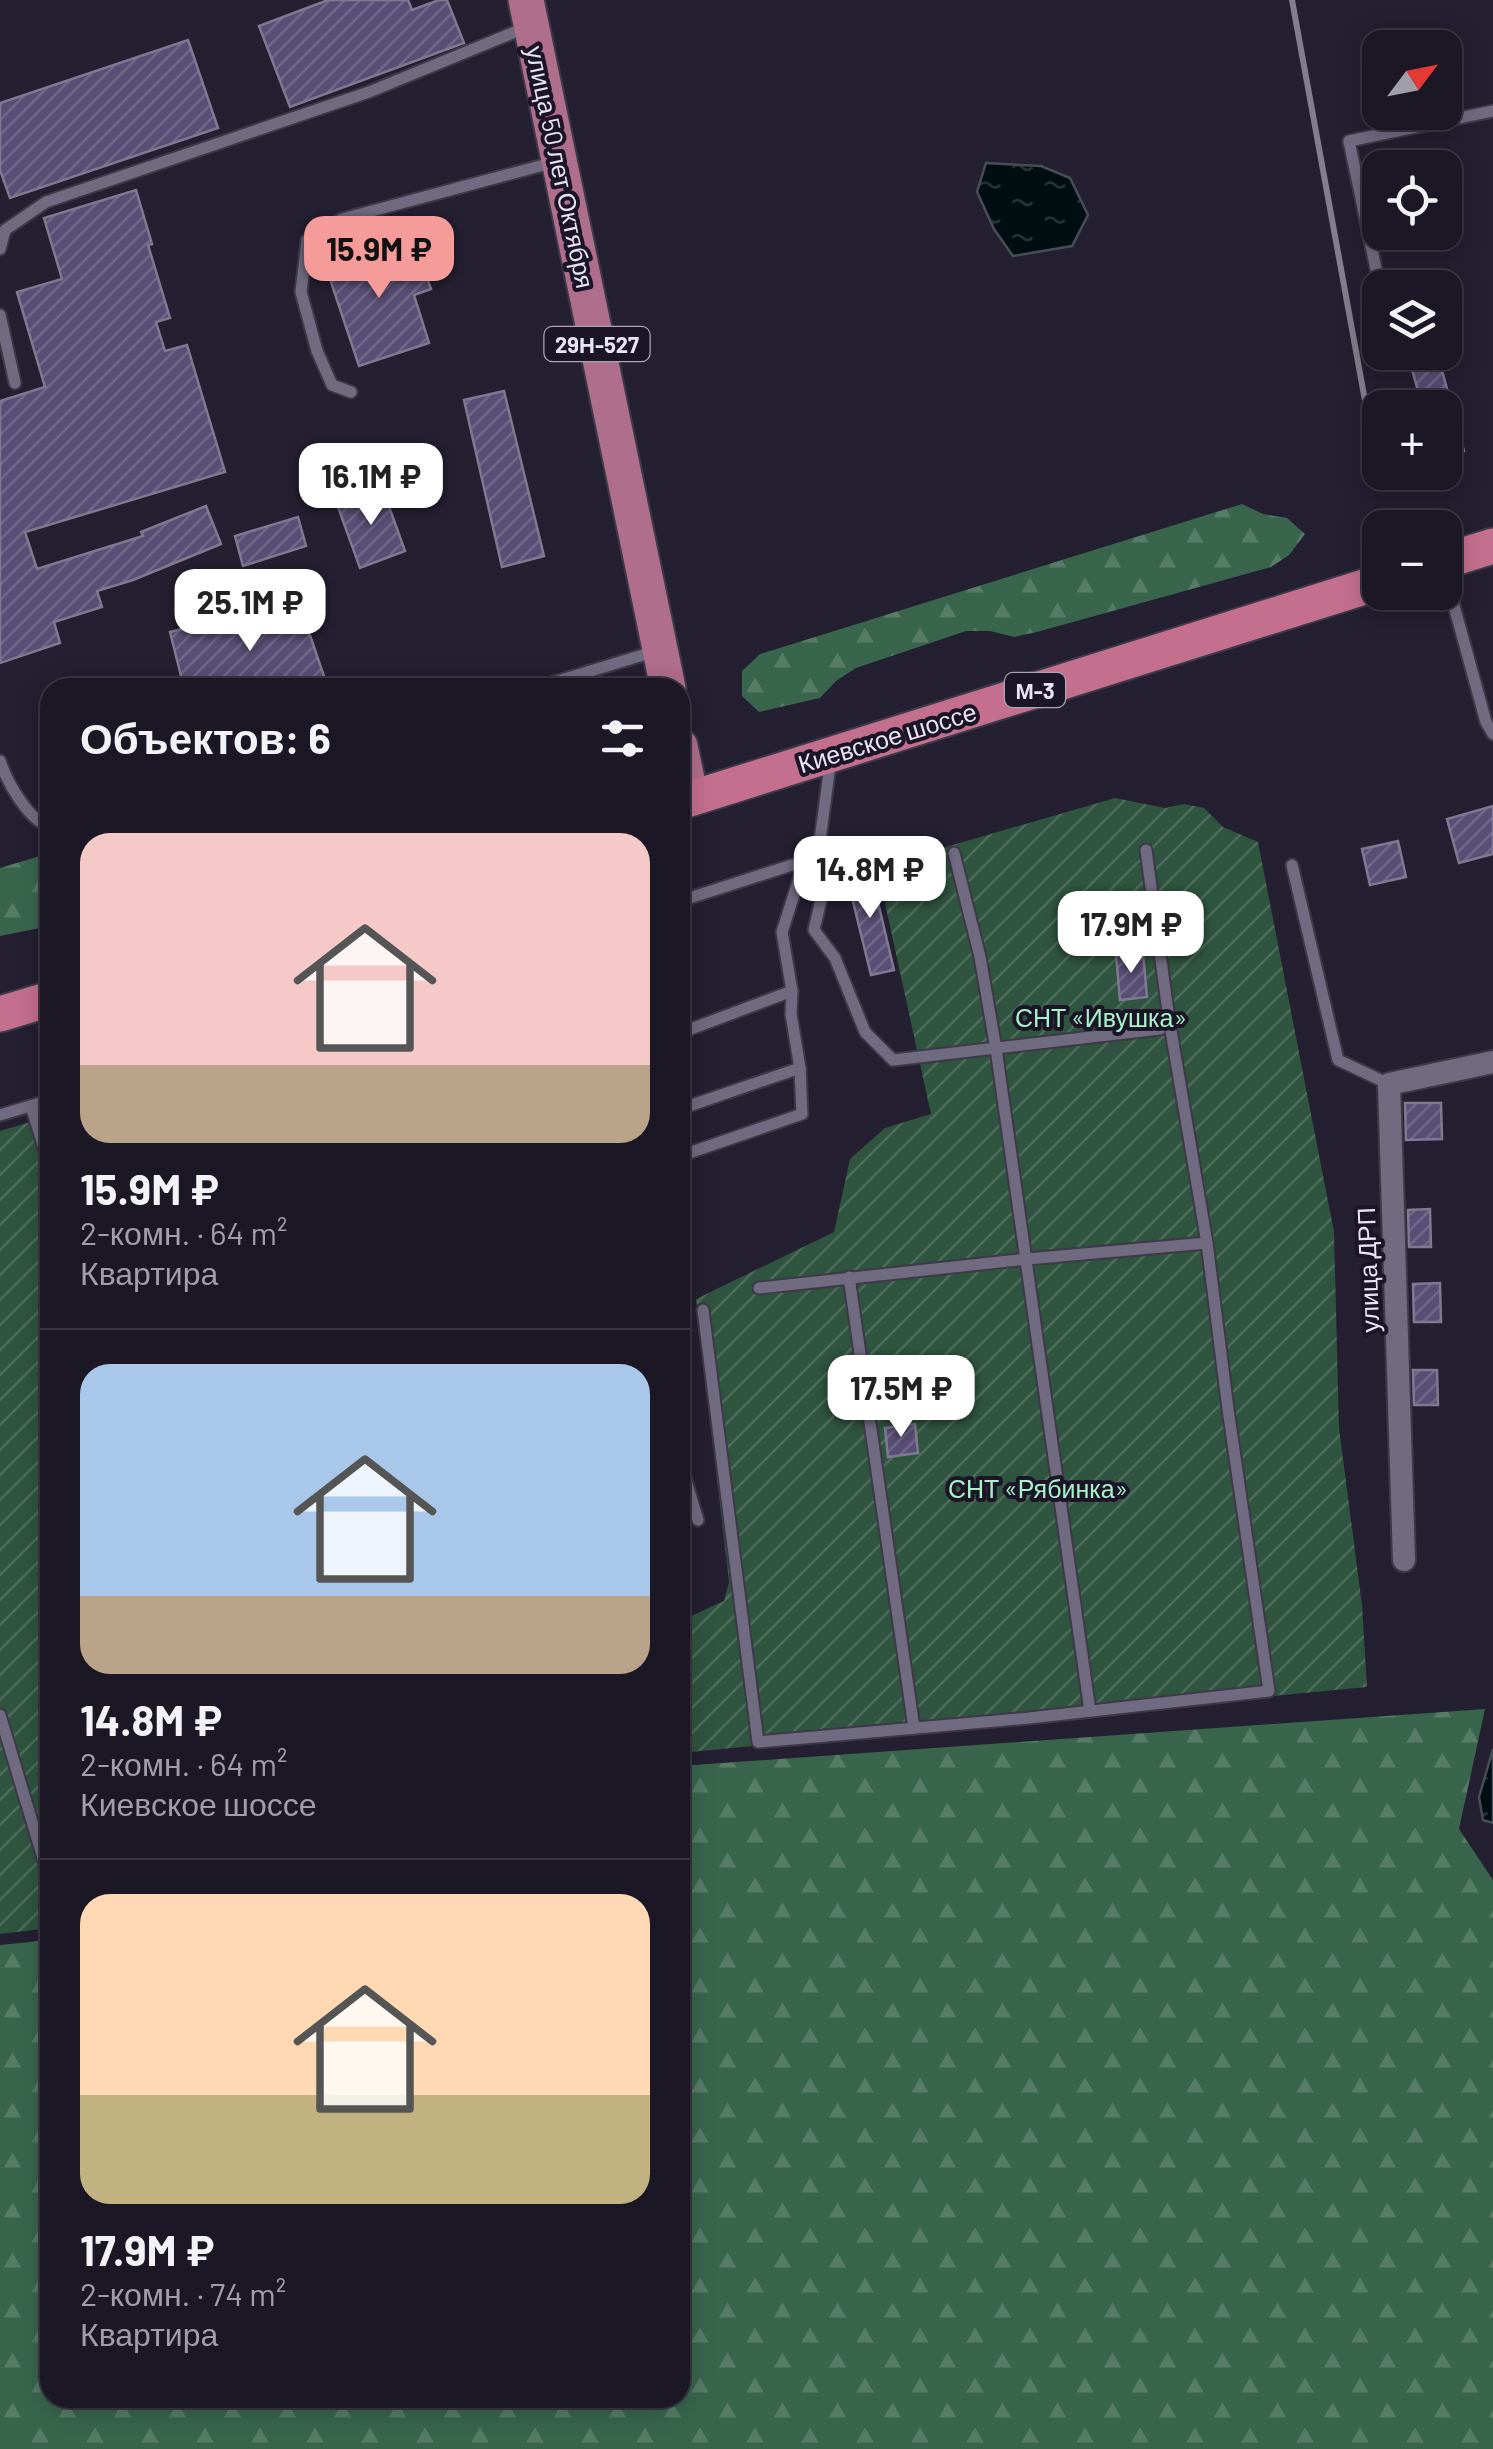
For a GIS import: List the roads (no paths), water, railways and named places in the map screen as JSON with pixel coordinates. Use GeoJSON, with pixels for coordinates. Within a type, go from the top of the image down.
{"type":"FeatureCollection","features":[{"type":"Feature","properties":{"kind":"highway"},"geometry":{"type":"LineString","coordinates":[[1462,556],[1493,546]]}},
{"type":"Feature","properties":{"kind":"highway","name":"Киевское шоссе"},"geometry":{"type":"LineString","coordinates":[[690,798],[1362,588]]}},
{"type":"Feature","properties":{"kind":"highway"},"geometry":{"type":"LineString","coordinates":[[0,1014],[40,1002]]}},
{"type":"Feature","properties":{"kind":"main road","name":"улица 50 лет Октября"},"geometry":{"type":"LineString","coordinates":[[529,13],[666,678]]}},
{"type":"Feature","properties":{"kind":"street"},"geometry":{"type":"LineString","coordinates":[[1388,1084],[1493,1062]]}},
{"type":"Feature","properties":{"kind":"street","name":"улица ДРП"},"geometry":{"type":"LineString","coordinates":[[1388,1084],[1404,1560]]}},
{"type":"Feature","properties":{"kind":"lane"},"geometry":{"type":"LineString","coordinates":[[0,249],[5,230],[46,202],[369,92],[529,13]]}},
{"type":"Feature","properties":{"kind":"lane"},"geometry":{"type":"LineString","coordinates":[[1376,270],[1348,141],[1493,111]]}},
{"type":"Feature","properties":{"kind":"lane"},"geometry":{"type":"LineString","coordinates":[[351,392],[332,385],[313,336],[301,292],[307,240],[342,218],[559,161]]}},
{"type":"Feature","properties":{"kind":"lane"},"geometry":{"type":"LineString","coordinates":[[0,315],[15,383]]}},
{"type":"Feature","properties":{"kind":"lane"},"geometry":{"type":"LineString","coordinates":[[1455,610],[1486,722],[1493,734]]}},
{"type":"Feature","properties":{"kind":"lane"},"geometry":{"type":"LineString","coordinates":[[568,678],[660,650]]}},
{"type":"Feature","properties":{"kind":"lane"},"geometry":{"type":"LineString","coordinates":[[832,754],[820,840],[823,890],[814,930],[835,958],[865,1032],[892,1060],[1160,1029],[1169,1019]]}},
{"type":"Feature","properties":{"kind":"lane"},"geometry":{"type":"LineString","coordinates":[[0,761],[6,781],[40,824]]}},
{"type":"Feature","properties":{"kind":"lane"},"geometry":{"type":"LineString","coordinates":[[690,1153],[802,1114],[792,992],[782,932],[803,866],[820,840]]}},
{"type":"Feature","properties":{"kind":"lane"},"geometry":{"type":"LineString","coordinates":[[703,1310],[758,1742],[1269,1690],[1207,1244],[1169,1019],[1146,850]]}},
{"type":"Feature","properties":{"kind":"lane"},"geometry":{"type":"LineString","coordinates":[[954,853],[980,957],[996,1050],[1090,1711]]}},
{"type":"Feature","properties":{"kind":"lane"},"geometry":{"type":"LineString","coordinates":[[690,898],[792,865],[803,866]]}},
{"type":"Feature","properties":{"kind":"lane"},"geometry":{"type":"LineString","coordinates":[[1292,865],[1338,1060],[1388,1084]]}},
{"type":"Feature","properties":{"kind":"lane"},"geometry":{"type":"LineString","coordinates":[[690,1029],[792,992]]}},
{"type":"Feature","properties":{"kind":"lane"},"geometry":{"type":"LineString","coordinates":[[690,1106],[800,1068]]}},
{"type":"Feature","properties":{"kind":"lane"},"geometry":{"type":"LineString","coordinates":[[0,1115],[40,1103]]}},
{"type":"Feature","properties":{"kind":"lane"},"geometry":{"type":"LineString","coordinates":[[30,1106],[40,1137]]}},
{"type":"Feature","properties":{"kind":"lane"},"geometry":{"type":"LineString","coordinates":[[759,1288],[1207,1244]]}},
{"type":"Feature","properties":{"kind":"lane"},"geometry":{"type":"LineString","coordinates":[[849,1277],[914,1728]]}},
{"type":"Feature","properties":{"kind":"lane"},"geometry":{"type":"LineString","coordinates":[[690,1494],[698,1520]]}},
{"type":"Feature","properties":{"kind":"lane"},"geometry":{"type":"LineString","coordinates":[[0,1716],[40,1848]]}},
{"type":"Feature","properties":{"kind":"water"},"geometry":{"type":"Polygon","coordinates":[[[986,163],[1041,166],[1070,178],[1088,215],[1072,246],[1013,256],[994,229],[977,192],[986,163]]]}},
{"type":"Feature","properties":{"kind":"water"},"geometry":{"type":"Polygon","coordinates":[[[1493,1749],[1493,1823],[1483,1820],[1479,1797],[1493,1749]]]}},
{"type":"Feature","properties":{"kind":"railway"},"geometry":{"type":"LineString","coordinates":[[1292,0],[1363,390]]}},
{"type":"Feature","properties":{"kind":"park label","name":"СНТ «Ивушка»"},"geometry":{"type":"Point","coordinates":[1101,1017]}},
{"type":"Feature","properties":{"kind":"park label","name":"СНТ «Рябинка»"},"geometry":{"type":"Point","coordinates":[1038,1488]}}]}
